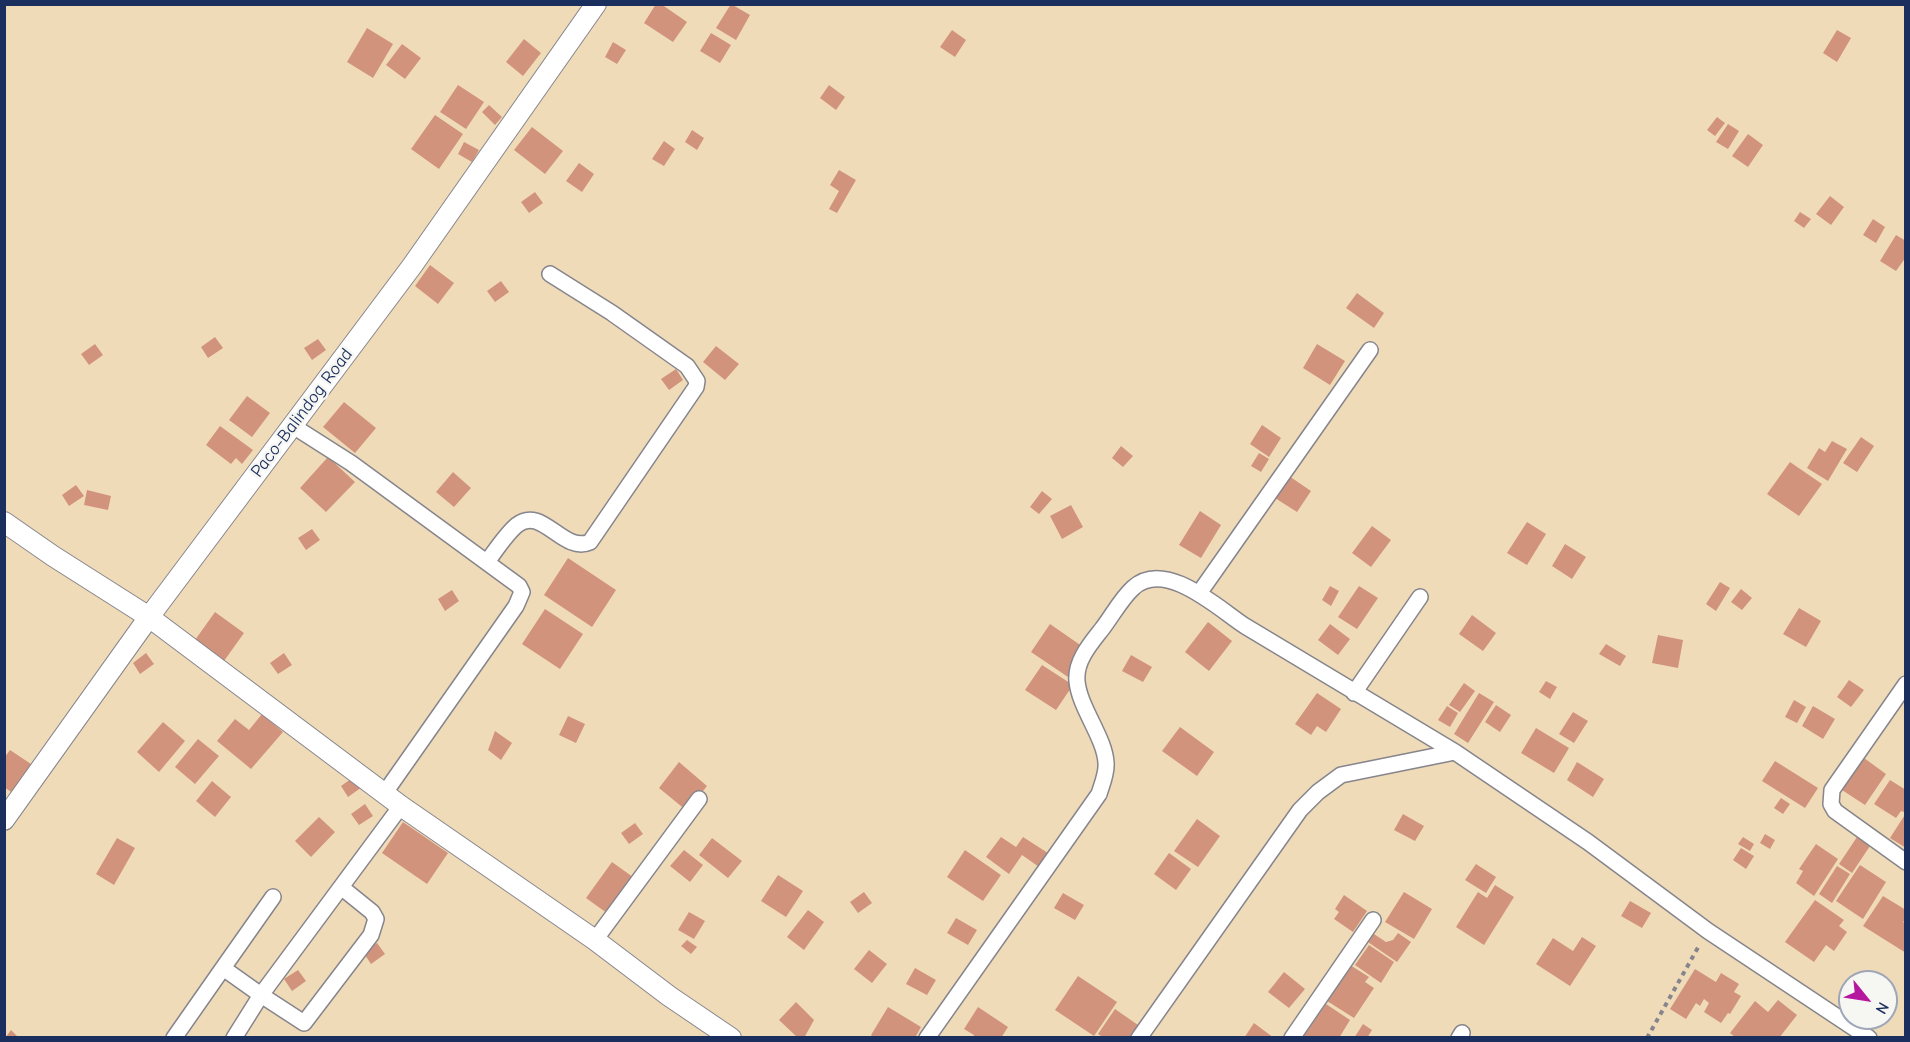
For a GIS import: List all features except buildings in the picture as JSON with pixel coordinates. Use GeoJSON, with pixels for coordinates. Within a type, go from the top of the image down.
{"type":"FeatureCollection","features":[{"type":"Feature","properties":{"kind":"street","name":"Paco-Balindog Road"},"geometry":{"type":"LineString","coordinates":[[4,820],[149,617],[412,266],[596,4]]}},
{"type":"Feature","properties":{"kind":"street"},"geometry":{"type":"LineString","coordinates":[[487,562],[517,525],[525,520],[541,523],[571,543],[583,545],[590,542],[696,387],[697,381],[687,366],[612,313],[550,274]]}},
{"type":"Feature","properties":{"kind":"street"},"geometry":{"type":"LineString","coordinates":[[1200,592],[1370,350]]}},
{"type":"Feature","properties":{"kind":"street"},"geometry":{"type":"LineString","coordinates":[[293,426],[351,463],[519,586],[522,592],[521,597],[384,794]]}},
{"type":"Feature","properties":{"kind":"street"},"geometry":{"type":"LineString","coordinates":[[4,522],[52,556],[149,617],[384,794],[595,940],[669,996],[731,1038]]}},
{"type":"Feature","properties":{"kind":"street"},"geometry":{"type":"LineString","coordinates":[[927,1038],[1099,794],[1106,762],[1076,680],[1078,666],[1086,651],[1132,589],[1146,581],[1167,580],[1200,592],[1218,608],[1245,626],[1455,752],[1588,842],[1708,932],[1869,1038]]}},
{"type":"Feature","properties":{"kind":"street"},"geometry":{"type":"LineString","coordinates":[[1354,693],[1420,597]]}},
{"type":"Feature","properties":{"kind":"street"},"geometry":{"type":"LineString","coordinates":[[1905,684],[1832,790],[1830,799],[1835,811],[1905,862]]}},
{"type":"Feature","properties":{"kind":"street"},"geometry":{"type":"LineString","coordinates":[[1139,1038],[1300,810],[1318,792],[1341,775],[1455,752]]}},
{"type":"Feature","properties":{"kind":"street"},"geometry":{"type":"LineString","coordinates":[[595,940],[699,799]]}},
{"type":"Feature","properties":{"kind":"street"},"geometry":{"type":"LineString","coordinates":[[234,1038],[261,995],[401,806]]}},
{"type":"Feature","properties":{"kind":"street"},"geometry":{"type":"LineString","coordinates":[[223,968],[304,1023],[371,935],[376,919],[372,912],[341,887]]}},
{"type":"Feature","properties":{"kind":"street"},"geometry":{"type":"LineString","coordinates":[[174,1038],[273,897]]}},
{"type":"Feature","properties":{"kind":"street"},"geometry":{"type":"LineString","coordinates":[[1292,1038],[1373,920]]}},
{"type":"Feature","properties":{"kind":"path"},"geometry":{"type":"LineString","coordinates":[[1647,1038],[1708,932]]}}]}
